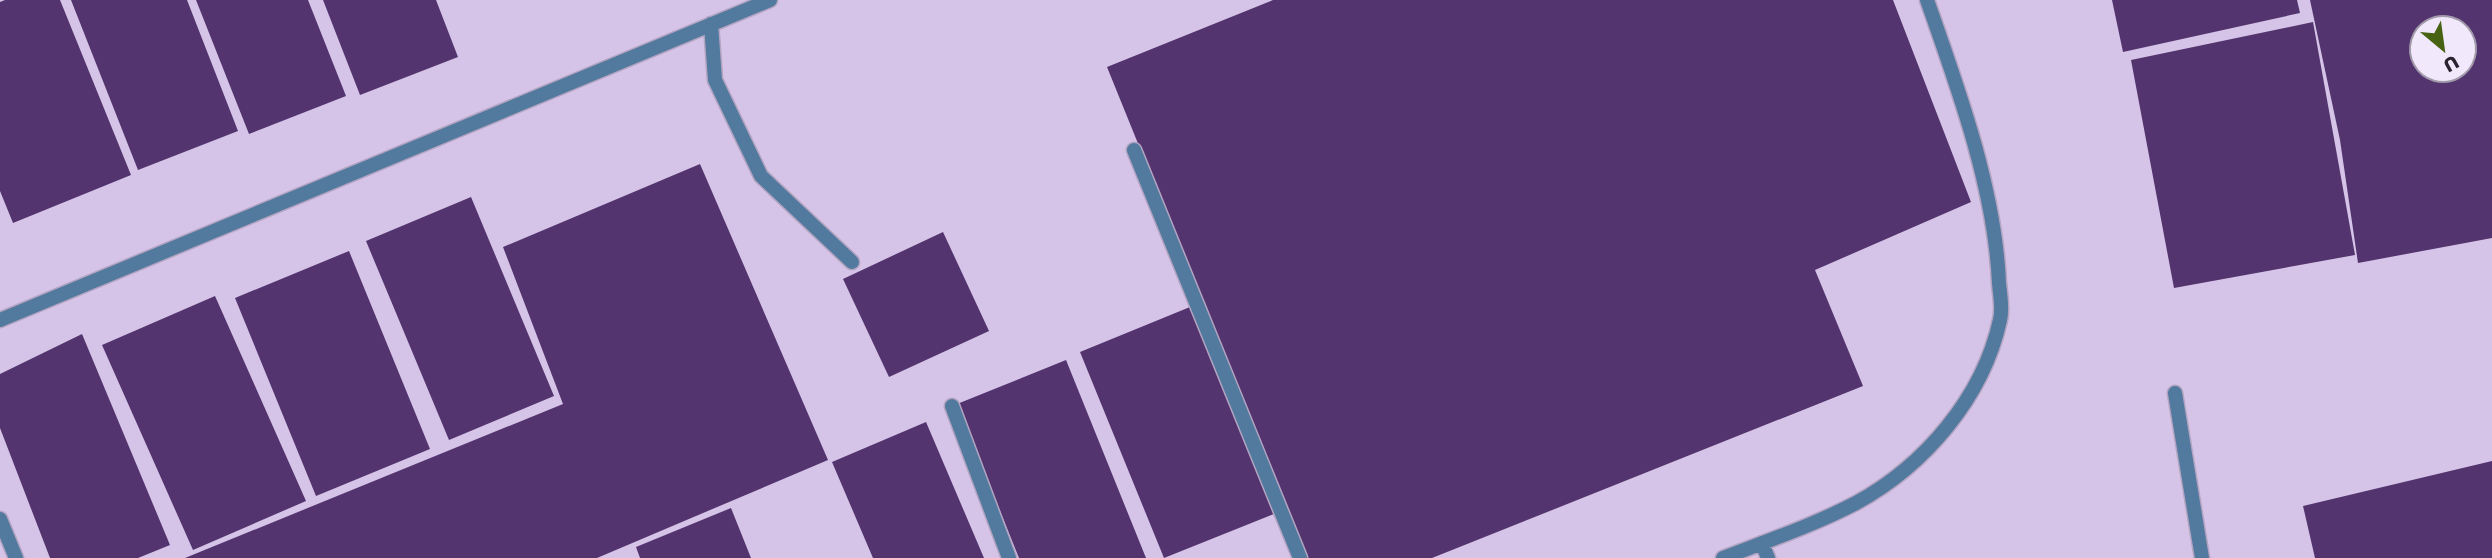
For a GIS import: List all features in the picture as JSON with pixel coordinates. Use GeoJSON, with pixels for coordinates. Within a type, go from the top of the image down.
{"type":"FeatureCollection","features":[{"type":"Feature","properties":{"kind":"lane"},"geometry":{"type":"LineString","coordinates":[[0,320],[770,0]]}},
{"type":"Feature","properties":{"kind":"lane"},"geometry":{"type":"LineString","coordinates":[[1723,558],[1856,503],[1913,464],[1954,419],[1983,369],[2001,318],[1998,259],[1975,150],[1927,0]]}},
{"type":"Feature","properties":{"kind":"lane"},"geometry":{"type":"LineString","coordinates":[[711,24],[715,80],[761,176],[852,262]]}},
{"type":"Feature","properties":{"kind":"lane"},"geometry":{"type":"LineString","coordinates":[[1134,150],[1300,558]]}},
{"type":"Feature","properties":{"kind":"lane"},"geometry":{"type":"LineString","coordinates":[[2175,393],[2202,558]]}},
{"type":"Feature","properties":{"kind":"lane"},"geometry":{"type":"LineString","coordinates":[[952,406],[1010,558]]}},
{"type":"Feature","properties":{"kind":"lane"},"geometry":{"type":"LineString","coordinates":[[0,519],[16,558]]}},
{"type":"Feature","properties":{"kind":"lane"},"geometry":{"type":"LineString","coordinates":[[1762,543],[1768,558]]}},
{"type":"Feature","properties":{"kind":"building"},"geometry":{"type":"Polygon","coordinates":[[[60,0],[131,175],[13,223],[0,191],[0,2],[60,0]]]}},
{"type":"Feature","properties":{"kind":"building"},"geometry":{"type":"Polygon","coordinates":[[[71,0],[187,0],[238,131],[138,170],[71,0]]]}},
{"type":"Feature","properties":{"kind":"building"},"geometry":{"type":"Polygon","coordinates":[[[196,0],[308,0],[346,96],[249,134],[196,0]]]}},
{"type":"Feature","properties":{"kind":"building"},"geometry":{"type":"Polygon","coordinates":[[[323,0],[436,0],[458,57],[360,95],[323,0]]]}},
{"type":"Feature","properties":{"kind":"building"},"geometry":{"type":"Polygon","coordinates":[[[1273,0],[1893,0],[1971,202],[1815,270],[1863,386],[1432,558],[1306,558],[1107,67],[1273,0]]]}},
{"type":"Feature","properties":{"kind":"building"},"geometry":{"type":"Polygon","coordinates":[[[2112,0],[2297,0],[2300,13],[2123,52],[2112,0]]]}},
{"type":"Feature","properties":{"kind":"building"},"geometry":{"type":"Polygon","coordinates":[[[2310,0],[2492,0],[2492,238],[2358,263],[2340,140],[2310,0]]]}},
{"type":"Feature","properties":{"kind":"building"},"geometry":{"type":"Polygon","coordinates":[[[2313,22],[2355,255],[2174,288],[2131,60],[2313,22]]]}},
{"type":"Feature","properties":{"kind":"building"},"geometry":{"type":"Polygon","coordinates":[[[700,164],[828,460],[597,558],[185,558],[563,404],[503,247],[700,164]]]}},
{"type":"Feature","properties":{"kind":"building"},"geometry":{"type":"Polygon","coordinates":[[[471,197],[554,396],[449,440],[366,241],[471,197]]]}},
{"type":"Feature","properties":{"kind":"building"},"geometry":{"type":"Polygon","coordinates":[[[943,232],[989,331],[889,377],[843,279],[943,232]]]}},
{"type":"Feature","properties":{"kind":"building"},"geometry":{"type":"Polygon","coordinates":[[[349,251],[430,449],[316,496],[235,298],[349,251]]]}},
{"type":"Feature","properties":{"kind":"building"},"geometry":{"type":"Polygon","coordinates":[[[215,296],[306,501],[193,550],[102,345],[215,296]]]}},
{"type":"Feature","properties":{"kind":"building"},"geometry":{"type":"Polygon","coordinates":[[[1190,307],[1274,514],[1164,558],[1080,352],[1190,307]]]}},
{"type":"Feature","properties":{"kind":"building"},"geometry":{"type":"Polygon","coordinates":[[[82,334],[170,545],[138,558],[50,558],[0,428],[0,374],[82,334]]]}},
{"type":"Feature","properties":{"kind":"building"},"geometry":{"type":"Polygon","coordinates":[[[1066,360],[1146,558],[1019,558],[957,404],[1066,360]]]}},
{"type":"Feature","properties":{"kind":"building"},"geometry":{"type":"Polygon","coordinates":[[[926,422],[984,558],[873,558],[832,462],[926,422]]]}},
{"type":"Feature","properties":{"kind":"building"},"geometry":{"type":"Polygon","coordinates":[[[2492,461],[2492,558],[2315,558],[2303,506],[2492,461]]]}},
{"type":"Feature","properties":{"kind":"building"},"geometry":{"type":"Polygon","coordinates":[[[731,508],[751,558],[640,558],[636,547],[731,508]]]}}]}
